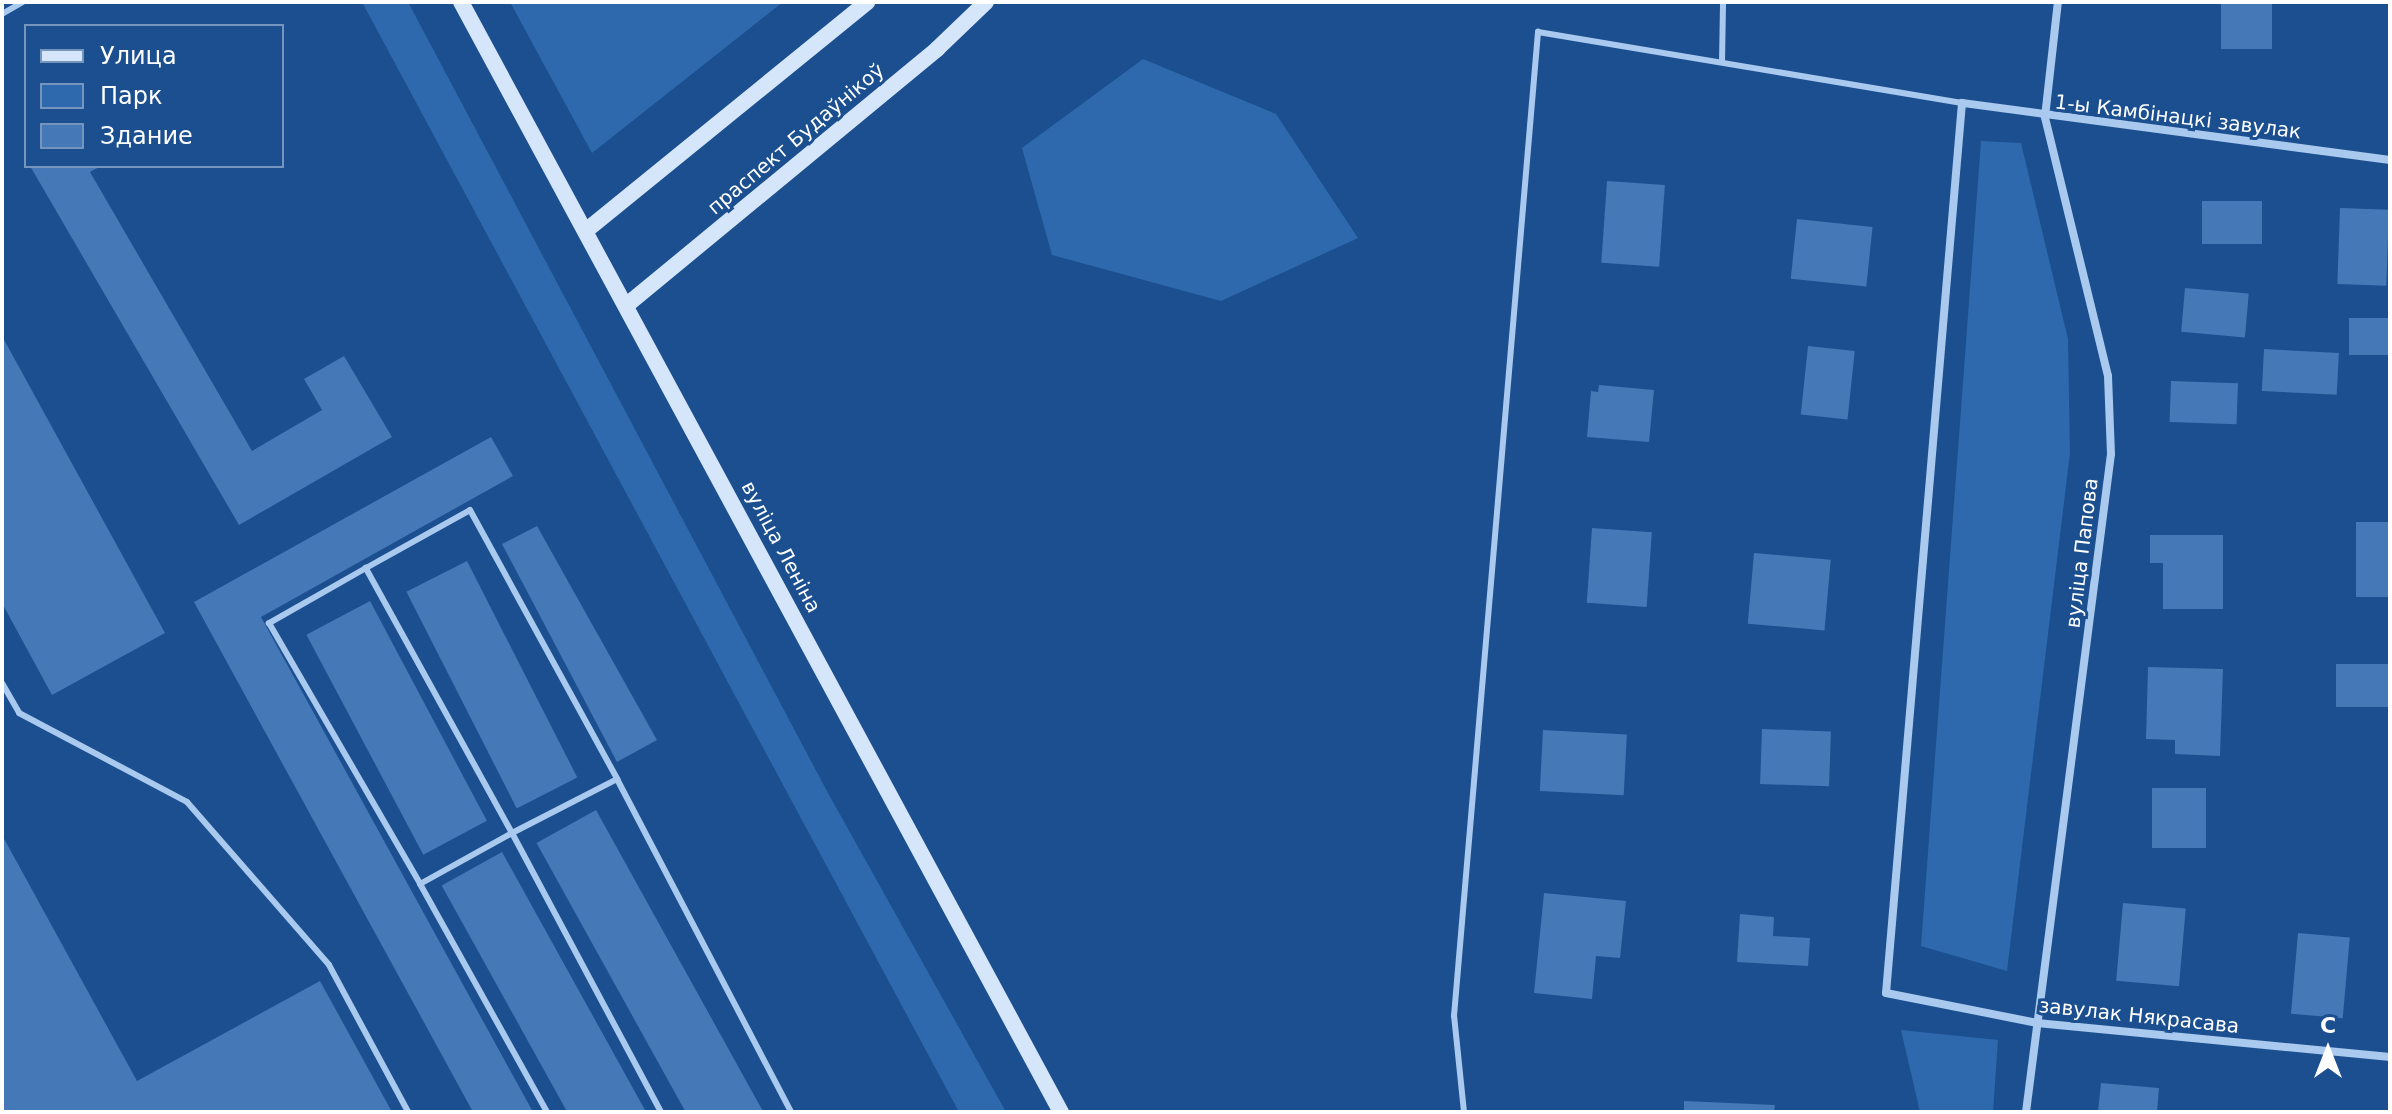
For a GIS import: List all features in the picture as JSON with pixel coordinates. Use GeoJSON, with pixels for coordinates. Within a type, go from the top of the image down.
{"type":"FeatureCollection","features":[{"type":"Feature","properties":{"kind":"main road","name":"вуліца Леніна"},"geometry":{"type":"LineString","coordinates":[[461,2],[588,229],[1061,1112]]}},
{"type":"Feature","properties":{"kind":"main road"},"geometry":{"type":"LineString","coordinates":[[588,229],[867,2]]}},
{"type":"Feature","properties":{"kind":"main road","name":"праспект Будаўнікоў"},"geometry":{"type":"LineString","coordinates":[[628,304],[937,49],[986,2]]}},
{"type":"Feature","properties":{"kind":"street","name":"вуліца Папова"},"geometry":{"type":"LineString","coordinates":[[2026,1112],[2111,454],[2108,376],[2045,117],[2058,2]]}},
{"type":"Feature","properties":{"kind":"street","name":"1-ы Камбінацкі завулак"},"geometry":{"type":"LineString","coordinates":[[1962,103],[2045,117],[2390,160]]}},
{"type":"Feature","properties":{"kind":"street","name":"завулак Някрасава"},"geometry":{"type":"LineString","coordinates":[[1962,103],[1886,993],[2037,1023],[2390,1057]]}},
{"type":"Feature","properties":{"kind":"lane"},"geometry":{"type":"LineString","coordinates":[[2,14],[23,2]]}},
{"type":"Feature","properties":{"kind":"lane"},"geometry":{"type":"LineString","coordinates":[[1722,62],[1723,2]]}},
{"type":"Feature","properties":{"kind":"lane"},"geometry":{"type":"LineString","coordinates":[[1464,1112],[1454,1016],[1538,32],[1962,103]]}},
{"type":"Feature","properties":{"kind":"lane"},"geometry":{"type":"LineString","coordinates":[[547,1112],[269,623],[470,510],[617,779],[791,1112]]}},
{"type":"Feature","properties":{"kind":"lane"},"geometry":{"type":"LineString","coordinates":[[366,568],[661,1112]]}},
{"type":"Feature","properties":{"kind":"lane"},"geometry":{"type":"LineString","coordinates":[[2,683],[19,713],[187,802],[329,965],[408,1112]]}},
{"type":"Feature","properties":{"kind":"lane"},"geometry":{"type":"LineString","coordinates":[[420,884],[617,779]]}},
{"type":"Feature","properties":{"kind":"green space"},"geometry":{"type":"Polygon","coordinates":[[[362,2],[408,2],[828,793],[1006,1112],[959,1112],[362,2]]]}},
{"type":"Feature","properties":{"kind":"green space"},"geometry":{"type":"Polygon","coordinates":[[[510,2],[783,2],[592,153],[510,2]]]}},
{"type":"Feature","properties":{"kind":"green space"},"geometry":{"type":"Polygon","coordinates":[[[1143,59],[1276,114],[1358,238],[1221,301],[1052,255],[1022,148],[1143,59]]]}},
{"type":"Feature","properties":{"kind":"green space"},"geometry":{"type":"Polygon","coordinates":[[[1981,141],[2021,143],[2068,339],[2070,453],[2007,971],[1921,946],[1981,141]]]}},
{"type":"Feature","properties":{"kind":"green space"},"geometry":{"type":"Polygon","coordinates":[[[1901,1030],[1998,1040],[1993,1112],[1920,1112],[1901,1030]]]}},
{"type":"Feature","properties":{"kind":"building"},"geometry":{"type":"Polygon","coordinates":[[[2221,2],[2272,2],[2272,49],[2221,49],[2221,2]]]}},
{"type":"Feature","properties":{"kind":"building"},"geometry":{"type":"Polygon","coordinates":[[[31,168],[97,168],[90,172],[252,451],[322,410],[304,379],[344,356],[392,437],[239,525],[31,168]]]}},
{"type":"Feature","properties":{"kind":"building"},"geometry":{"type":"Polygon","coordinates":[[[1607,181],[1665,185],[1659,267],[1601,263],[1607,181]]]}},
{"type":"Feature","properties":{"kind":"building"},"geometry":{"type":"Polygon","coordinates":[[[2202,201],[2262,201],[2262,244],[2202,244],[2202,201]]]}},
{"type":"Feature","properties":{"kind":"building"},"geometry":{"type":"Polygon","coordinates":[[[2340,208],[2389,210],[2386,286],[2337,284],[2340,208]]]}},
{"type":"Feature","properties":{"kind":"building"},"geometry":{"type":"Polygon","coordinates":[[[1797,219],[1873,227],[1866,287],[1791,279],[1797,219]]]}},
{"type":"Feature","properties":{"kind":"building"},"geometry":{"type":"Polygon","coordinates":[[[2185,288],[2249,294],[2245,337],[2181,332],[2185,288]]]}},
{"type":"Feature","properties":{"kind":"building"},"geometry":{"type":"Polygon","coordinates":[[[2349,318],[2390,318],[2390,355],[2349,355],[2349,318]]]}},
{"type":"Feature","properties":{"kind":"building"},"geometry":{"type":"Polygon","coordinates":[[[2,336],[165,633],[52,695],[2,603],[2,336]]]}},
{"type":"Feature","properties":{"kind":"building"},"geometry":{"type":"Polygon","coordinates":[[[1808,346],[1855,351],[1848,420],[1801,415],[1808,346]]]}},
{"type":"Feature","properties":{"kind":"building"},"geometry":{"type":"Polygon","coordinates":[[[2264,349],[2339,353],[2337,395],[2262,391],[2264,349]]]}},
{"type":"Feature","properties":{"kind":"building"},"geometry":{"type":"Polygon","coordinates":[[[2171,381],[2238,383],[2237,424],[2170,422],[2171,381]]]}},
{"type":"Feature","properties":{"kind":"building"},"geometry":{"type":"Polygon","coordinates":[[[1599,385],[1654,390],[1649,442],[1587,437],[1591,391],[1598,392],[1599,385]]]}},
{"type":"Feature","properties":{"kind":"building"},"geometry":{"type":"Polygon","coordinates":[[[491,437],[513,476],[261,617],[533,1112],[473,1112],[194,602],[491,437]]]}},
{"type":"Feature","properties":{"kind":"building"},"geometry":{"type":"Polygon","coordinates":[[[2356,522],[2390,522],[2390,597],[2356,597],[2356,522]]]}},
{"type":"Feature","properties":{"kind":"building"},"geometry":{"type":"Polygon","coordinates":[[[537,526],[657,740],[617,762],[502,544],[537,526]]]}},
{"type":"Feature","properties":{"kind":"building"},"geometry":{"type":"Polygon","coordinates":[[[1592,528],[1652,532],[1647,607],[1587,603],[1592,528]]]}},
{"type":"Feature","properties":{"kind":"building"},"geometry":{"type":"Polygon","coordinates":[[[2150,535],[2223,535],[2223,609],[2163,609],[2163,563],[2150,563],[2150,535]]]}},
{"type":"Feature","properties":{"kind":"building"},"geometry":{"type":"Polygon","coordinates":[[[1754,553],[1831,560],[1825,630],[1748,624],[1754,553]]]}},
{"type":"Feature","properties":{"kind":"building"},"geometry":{"type":"Polygon","coordinates":[[[467,561],[577,778],[517,808],[406,592],[467,561]]]}},
{"type":"Feature","properties":{"kind":"building"},"geometry":{"type":"Polygon","coordinates":[[[370,601],[487,821],[423,855],[306,635],[370,601]]]}},
{"type":"Feature","properties":{"kind":"building"},"geometry":{"type":"Polygon","coordinates":[[[2336,664],[2390,664],[2390,707],[2336,707],[2336,664]]]}},
{"type":"Feature","properties":{"kind":"building"},"geometry":{"type":"Polygon","coordinates":[[[2148,667],[2223,669],[2220,756],[2175,754],[2175,740],[2146,739],[2148,667]]]}},
{"type":"Feature","properties":{"kind":"building"},"geometry":{"type":"Polygon","coordinates":[[[1762,729],[1831,731],[1829,786],[1760,784],[1762,729]]]}},
{"type":"Feature","properties":{"kind":"building"},"geometry":{"type":"Polygon","coordinates":[[[1543,730],[1627,734],[1624,795],[1540,791],[1543,730]]]}},
{"type":"Feature","properties":{"kind":"building"},"geometry":{"type":"Polygon","coordinates":[[[2152,788],[2206,788],[2206,848],[2152,848],[2152,788]]]}},
{"type":"Feature","properties":{"kind":"building"},"geometry":{"type":"Polygon","coordinates":[[[596,810],[763,1112],[686,1112],[537,843],[596,810]]]}},
{"type":"Feature","properties":{"kind":"building"},"geometry":{"type":"Polygon","coordinates":[[[2,835],[137,1081],[320,981],[392,1112],[2,1112],[2,835]]]}},
{"type":"Feature","properties":{"kind":"building"},"geometry":{"type":"Polygon","coordinates":[[[502,852],[646,1112],[567,1112],[442,885],[502,852]]]}},
{"type":"Feature","properties":{"kind":"building"},"geometry":{"type":"Polygon","coordinates":[[[1544,893],[1626,901],[1620,958],[1596,956],[1592,999],[1534,993],[1544,893]]]}},
{"type":"Feature","properties":{"kind":"building"},"geometry":{"type":"Polygon","coordinates":[[[2123,903],[2186,908],[2179,986],[2116,981],[2123,903]]]}},
{"type":"Feature","properties":{"kind":"building"},"geometry":{"type":"Polygon","coordinates":[[[1740,914],[1774,917],[1773,936],[1810,938],[1808,966],[1737,962],[1740,914]]]}},
{"type":"Feature","properties":{"kind":"building"},"geometry":{"type":"Polygon","coordinates":[[[2298,933],[2350,938],[2343,1018],[2291,1014],[2298,933]]]}},
{"type":"Feature","properties":{"kind":"building"},"geometry":{"type":"Polygon","coordinates":[[[2101,1083],[2159,1088],[2157,1112],[2098,1112],[2101,1083]]]}},
{"type":"Feature","properties":{"kind":"building"},"geometry":{"type":"Polygon","coordinates":[[[1684,1101],[1775,1105],[1774,1112],[1684,1112],[1684,1101]]]}}]}
